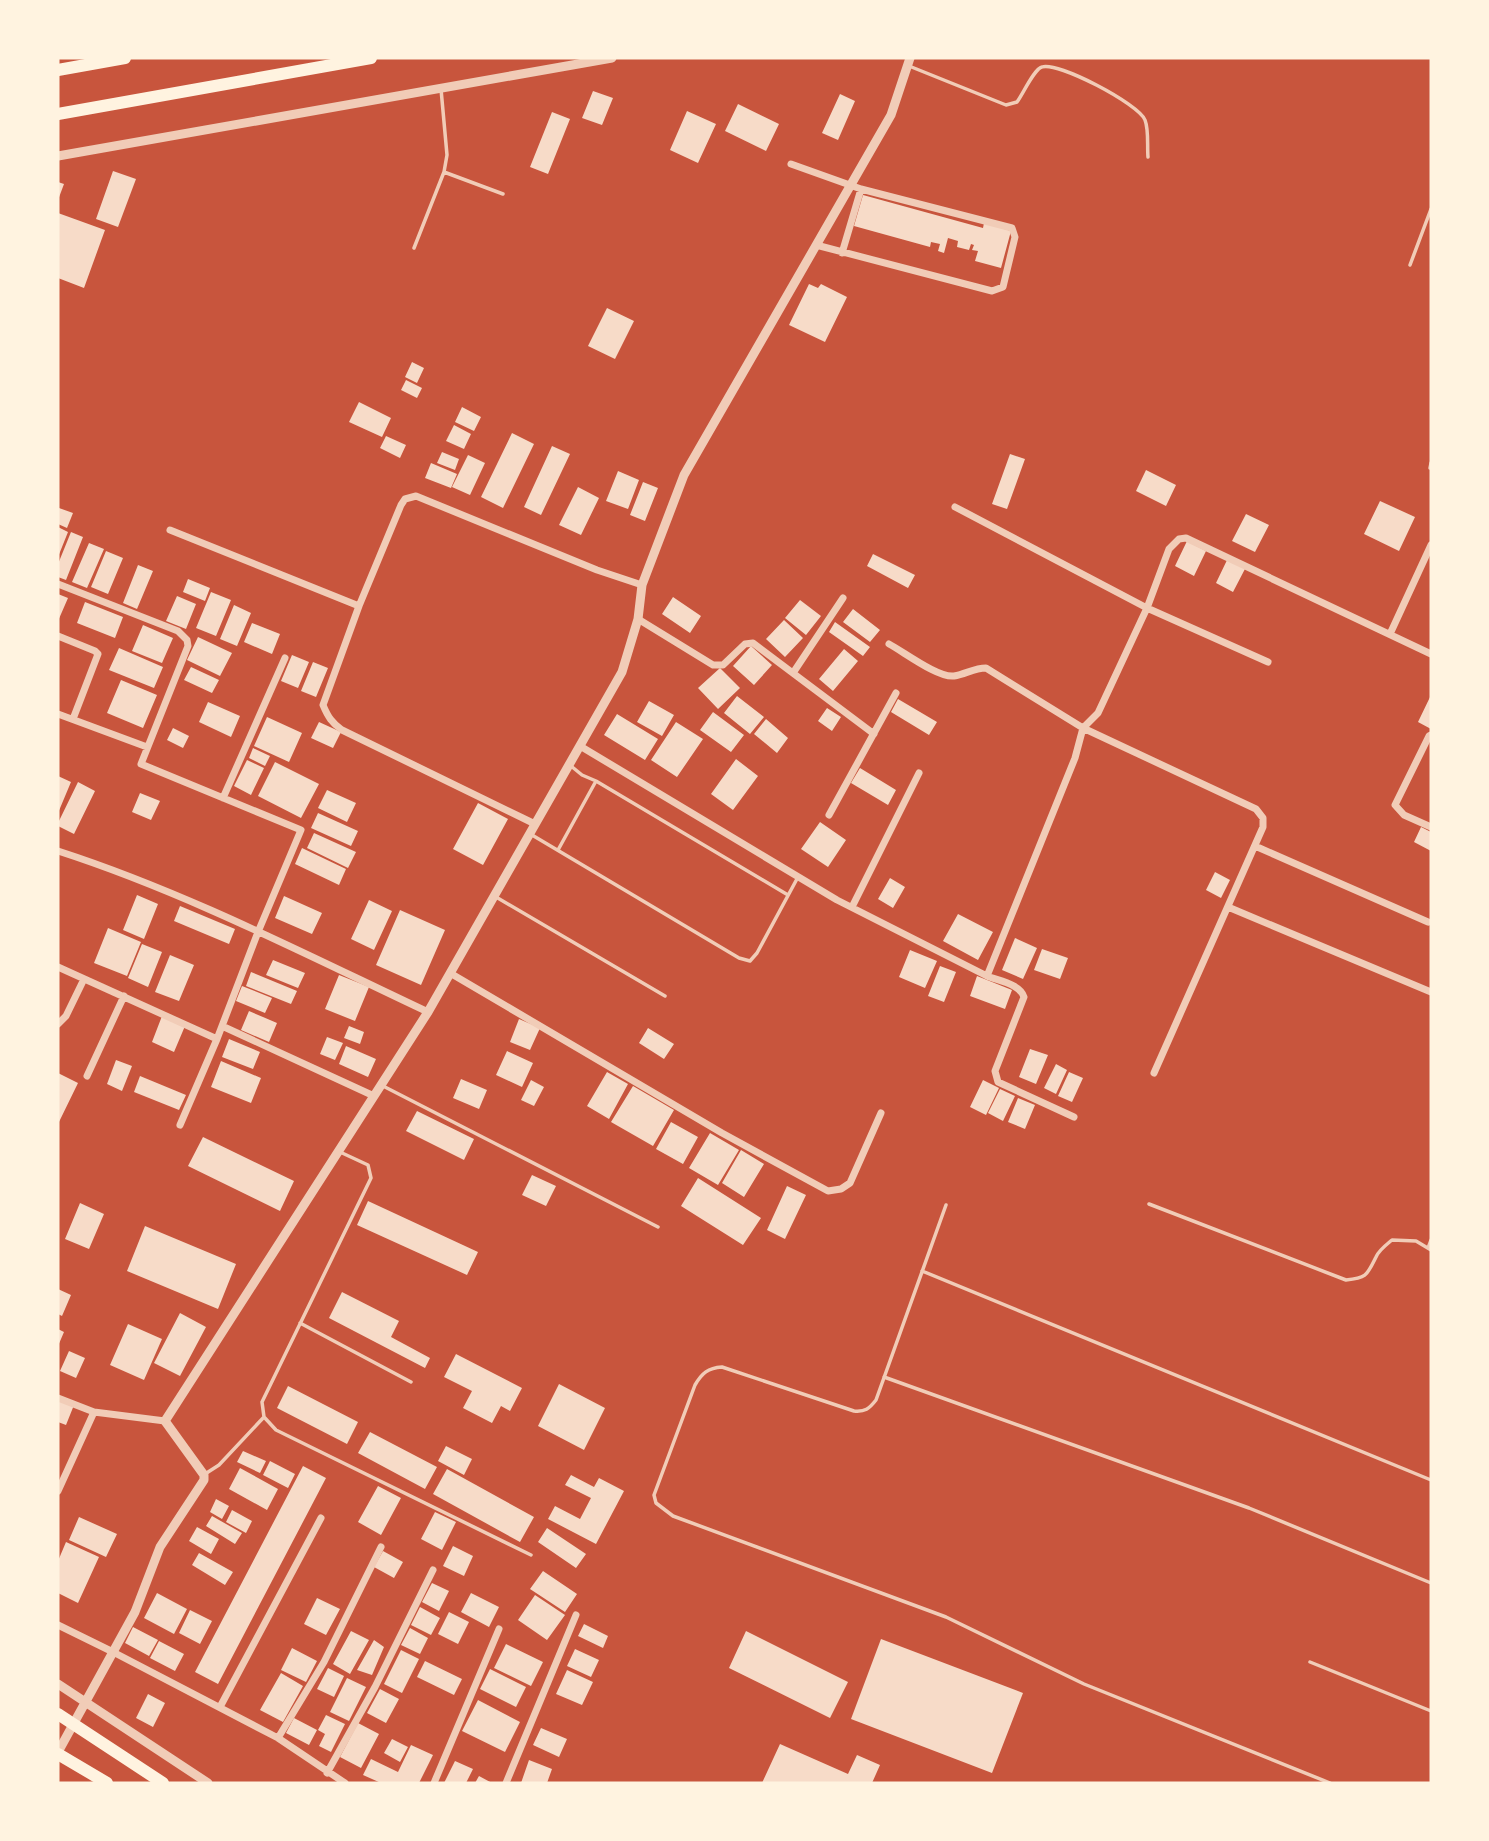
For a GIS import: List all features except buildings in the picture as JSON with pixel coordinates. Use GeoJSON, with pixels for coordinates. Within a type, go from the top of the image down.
{"type":"FeatureCollection","features":[{"type":"Feature","properties":{"kind":"highway"},"geometry":{"type":"LineString","coordinates":[[58,70],[125,58]]}},
{"type":"Feature","properties":{"kind":"highway"},"geometry":{"type":"LineString","coordinates":[[58,114],[371,58]]}},
{"type":"Feature","properties":{"kind":"highway"},"geometry":{"type":"LineString","coordinates":[[58,1714],[163,1783]]}},
{"type":"Feature","properties":{"kind":"highway"},"geometry":{"type":"LineString","coordinates":[[58,1753],[107,1783]]}},
{"type":"Feature","properties":{"kind":"street"},"geometry":{"type":"LineString","coordinates":[[58,156],[612,58]]}},
{"type":"Feature","properties":{"kind":"street"},"geometry":{"type":"LineString","coordinates":[[165,1421],[428,1012],[622,672],[638,619],[642,585],[684,475],[891,115],[909,62]]}},
{"type":"Feature","properties":{"kind":"street"},"geometry":{"type":"LineString","coordinates":[[791,164],[861,189],[1012,228],[1015,237],[1003,287],[992,291],[816,245]]}},
{"type":"Feature","properties":{"kind":"street"},"geometry":{"type":"LineString","coordinates":[[842,253],[861,189]]}},
{"type":"Feature","properties":{"kind":"street"},"geometry":{"type":"LineString","coordinates":[[536,824],[342,730],[331,723],[323,705],[359,606],[401,505],[410,496],[416,496],[597,570],[642,585]]}},
{"type":"Feature","properties":{"kind":"street"},"geometry":{"type":"LineString","coordinates":[[955,507],[1147,608],[1268,662]]}},
{"type":"Feature","properties":{"kind":"street"},"geometry":{"type":"LineString","coordinates":[[170,530],[359,606]]}},
{"type":"Feature","properties":{"kind":"street"},"geometry":{"type":"LineString","coordinates":[[987,976],[1075,758],[1083,728],[1098,713],[1147,608],[1169,549],[1179,539],[1186,538],[1431,653]]}},
{"type":"Feature","properties":{"kind":"street"},"geometry":{"type":"LineString","coordinates":[[1390,634],[1431,545]]}},
{"type":"Feature","properties":{"kind":"street"},"geometry":{"type":"LineString","coordinates":[[58,584],[178,631],[187,640],[188,646],[141,764],[301,830],[258,932],[218,1039],[180,1125]]}},
{"type":"Feature","properties":{"kind":"street"},"geometry":{"type":"LineString","coordinates":[[793,673],[843,598]]}},
{"type":"Feature","properties":{"kind":"street"},"geometry":{"type":"LineString","coordinates":[[638,619],[713,665],[723,665],[745,644],[753,643],[874,734]]}},
{"type":"Feature","properties":{"kind":"street"},"geometry":{"type":"LineString","coordinates":[[58,636],[97,654],[73,719]]}},
{"type":"Feature","properties":{"kind":"street"},"geometry":{"type":"LineString","coordinates":[[889,644],[943,675],[957,675],[975,668],[986,668],[1083,728],[1256,809],[1263,818],[1263,827],[1255,846],[1154,1073]]}},
{"type":"Feature","properties":{"kind":"street"},"geometry":{"type":"LineString","coordinates":[[223,798],[285,659]]}},
{"type":"Feature","properties":{"kind":"street"},"geometry":{"type":"LineString","coordinates":[[829,815],[896,693]]}},
{"type":"Feature","properties":{"kind":"street"},"geometry":{"type":"LineString","coordinates":[[58,714],[147,747]]}},
{"type":"Feature","properties":{"kind":"street"},"geometry":{"type":"LineString","coordinates":[[1431,735],[1395,805],[1404,815],[1431,827]]}},
{"type":"Feature","properties":{"kind":"street"},"geometry":{"type":"LineString","coordinates":[[580,746],[852,907],[987,976],[1018,988],[1024,997],[995,1071],[998,1082],[1074,1117]]}},
{"type":"Feature","properties":{"kind":"street"},"geometry":{"type":"LineString","coordinates":[[852,907],[919,773]]}},
{"type":"Feature","properties":{"kind":"street"},"geometry":{"type":"LineString","coordinates":[[1255,846],[1428,922]]}},
{"type":"Feature","properties":{"kind":"street"},"geometry":{"type":"LineString","coordinates":[[58,851],[105,866],[258,932],[428,1012]]}},
{"type":"Feature","properties":{"kind":"street"},"geometry":{"type":"LineString","coordinates":[[1228,907],[1431,992]]}},
{"type":"Feature","properties":{"kind":"street"},"geometry":{"type":"LineString","coordinates":[[58,967],[218,1039]]}},
{"type":"Feature","properties":{"kind":"street"},"geometry":{"type":"LineString","coordinates":[[450,973],[722,1133],[828,1191],[841,1189],[850,1183],[881,1113]]}},
{"type":"Feature","properties":{"kind":"street"},"geometry":{"type":"LineString","coordinates":[[58,1024],[65,1017],[84,979]]}},
{"type":"Feature","properties":{"kind":"street"},"geometry":{"type":"LineString","coordinates":[[87,1076],[124,996]]}},
{"type":"Feature","properties":{"kind":"street"},"geometry":{"type":"LineString","coordinates":[[222,1026],[374,1096]]}},
{"type":"Feature","properties":{"kind":"street"},"geometry":{"type":"LineString","coordinates":[[58,1398],[93,1412],[165,1421],[204,1475],[200,1488],[160,1547],[135,1612],[58,1753]]}},
{"type":"Feature","properties":{"kind":"street"},"geometry":{"type":"LineString","coordinates":[[58,1491],[93,1412]]}},
{"type":"Feature","properties":{"kind":"street"},"geometry":{"type":"LineString","coordinates":[[220,1707],[321,1518]]}},
{"type":"Feature","properties":{"kind":"street"},"geometry":{"type":"LineString","coordinates":[[278,1738],[324,1662],[381,1546]]}},
{"type":"Feature","properties":{"kind":"street"},"geometry":{"type":"LineString","coordinates":[[327,1773],[374,1688],[433,1570]]}},
{"type":"Feature","properties":{"kind":"street"},"geometry":{"type":"LineString","coordinates":[[506,1783],[576,1615]]}},
{"type":"Feature","properties":{"kind":"street"},"geometry":{"type":"LineString","coordinates":[[58,1625],[278,1738],[345,1783]]}},
{"type":"Feature","properties":{"kind":"street"},"geometry":{"type":"LineString","coordinates":[[434,1783],[499,1629]]}},
{"type":"Feature","properties":{"kind":"street"},"geometry":{"type":"LineString","coordinates":[[58,1684],[208,1783]]}},
{"type":"Feature","properties":{"kind":"lane"},"geometry":{"type":"LineString","coordinates":[[909,62],[1006,105],[1017,102],[1042,66],[1076,75],[1141,114],[1146,126],[1148,157]]}},
{"type":"Feature","properties":{"kind":"lane"},"geometry":{"type":"LineString","coordinates":[[414,248],[444,172],[447,155],[441,87]]}},
{"type":"Feature","properties":{"kind":"lane"},"geometry":{"type":"LineString","coordinates":[[444,172],[503,194]]}},
{"type":"Feature","properties":{"kind":"lane"},"geometry":{"type":"LineString","coordinates":[[1410,265],[1431,209]]}},
{"type":"Feature","properties":{"kind":"lane"},"geometry":{"type":"LineString","coordinates":[[569,765],[788,895]]}},
{"type":"Feature","properties":{"kind":"lane"},"geometry":{"type":"LineString","coordinates":[[558,850],[596,781]]}},
{"type":"Feature","properties":{"kind":"lane"},"geometry":{"type":"LineString","coordinates":[[530,834],[739,958],[750,961],[757,953],[798,877]]}},
{"type":"Feature","properties":{"kind":"lane"},"geometry":{"type":"LineString","coordinates":[[495,895],[665,996]]}},
{"type":"Feature","properties":{"kind":"lane"},"geometry":{"type":"LineString","coordinates":[[381,1085],[658,1227]]}},
{"type":"Feature","properties":{"kind":"lane"},"geometry":{"type":"LineString","coordinates":[[339,1151],[368,1165],[371,1178],[262,1402],[264,1417],[276,1430],[531,1555]]}},
{"type":"Feature","properties":{"kind":"lane"},"geometry":{"type":"LineString","coordinates":[[1149,1204],[1346,1280],[1362,1279],[1371,1269],[1377,1254],[1392,1240],[1416,1241],[1430,1249],[1431,1240]]}},
{"type":"Feature","properties":{"kind":"lane"},"geometry":{"type":"LineString","coordinates":[[946,1205],[876,1400],[868,1409],[861,1412],[722,1367],[712,1368],[702,1374],[695,1385],[654,1494],[656,1503],[673,1516],[947,1617],[1084,1684],[1329,1783]]}},
{"type":"Feature","properties":{"kind":"lane"},"geometry":{"type":"LineString","coordinates":[[922,1271],[1431,1480]]}},
{"type":"Feature","properties":{"kind":"lane"},"geometry":{"type":"LineString","coordinates":[[300,1323],[411,1382]]}},
{"type":"Feature","properties":{"kind":"lane"},"geometry":{"type":"LineString","coordinates":[[884,1377],[1249,1508],[1431,1583]]}},
{"type":"Feature","properties":{"kind":"lane"},"geometry":{"type":"LineString","coordinates":[[204,1475],[219,1465],[264,1417]]}},
{"type":"Feature","properties":{"kind":"lane"},"geometry":{"type":"LineString","coordinates":[[1310,1662],[1431,1712]]}}]}
